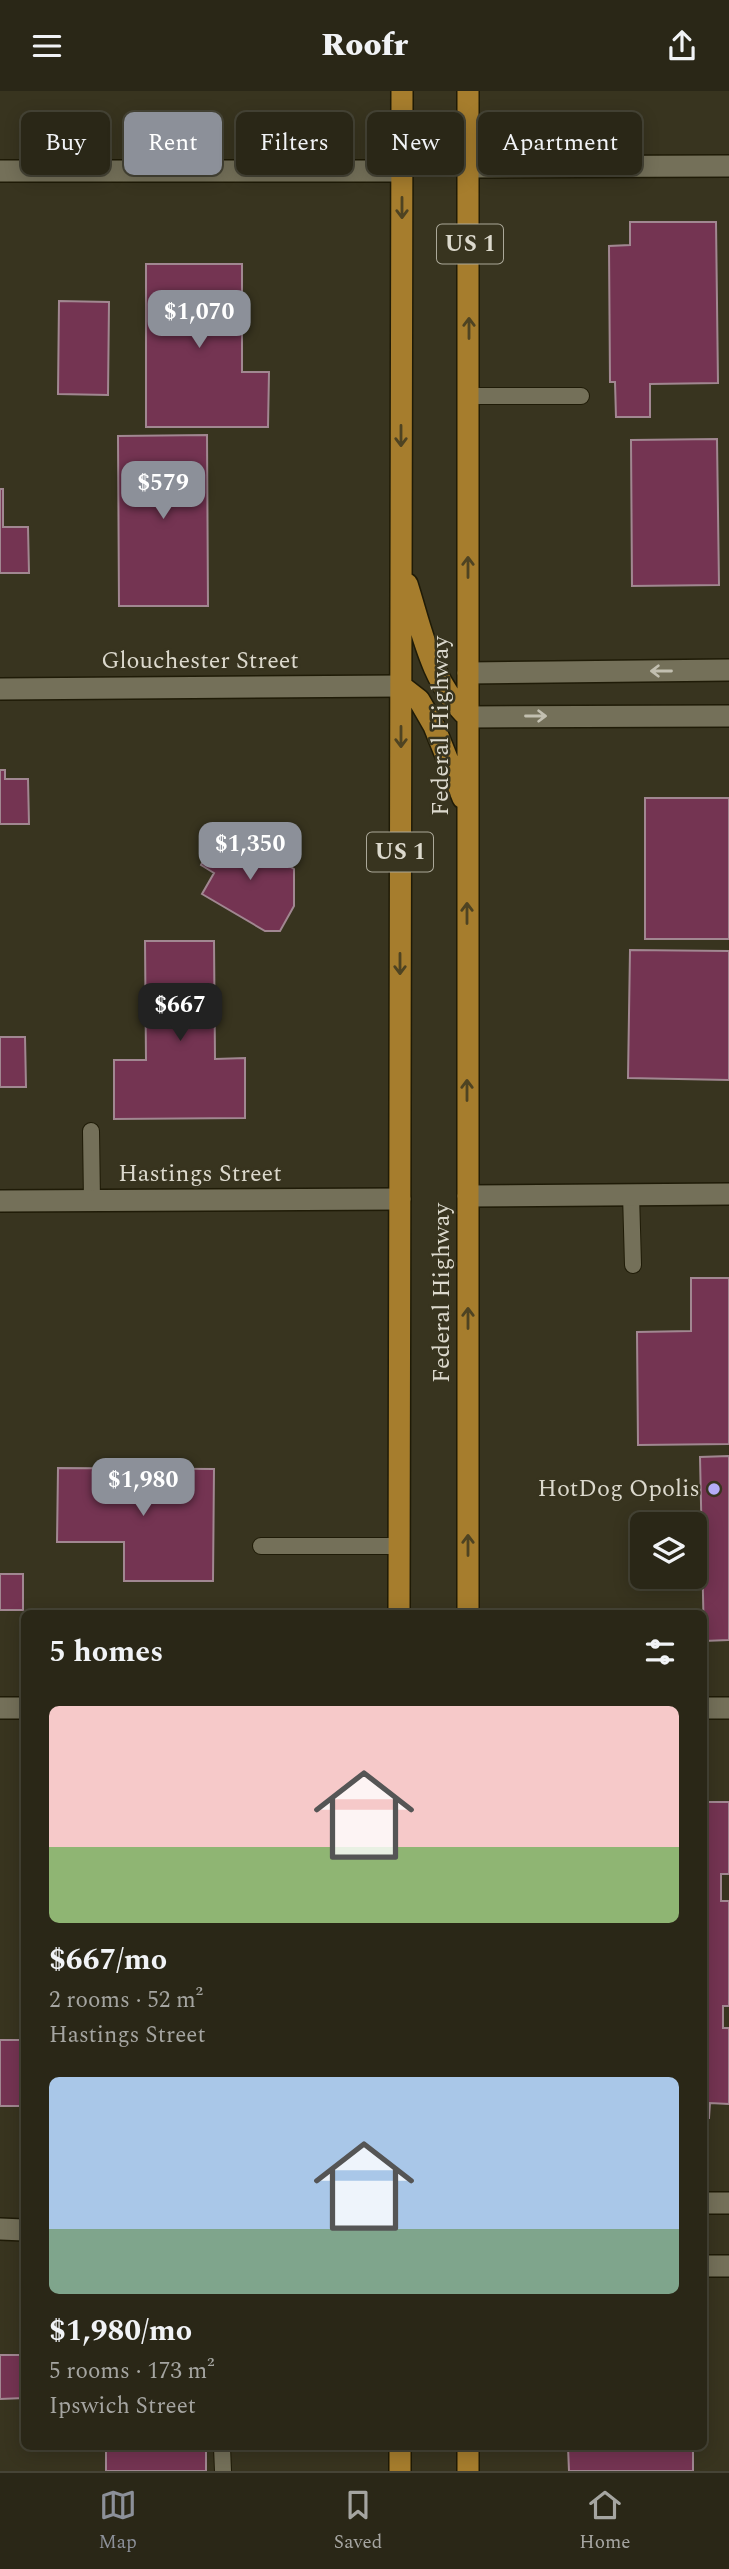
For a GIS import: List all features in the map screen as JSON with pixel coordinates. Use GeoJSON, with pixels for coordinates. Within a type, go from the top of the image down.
{"type":"FeatureCollection","features":[{"type":"Feature","properties":{"kind":"main road","name":"Federal Highway"},"geometry":{"type":"LineString","coordinates":[[402,91],[402,112]]}},
{"type":"Feature","properties":{"kind":"main road","name":"Federal Highway"},"geometry":{"type":"LineString","coordinates":[[468,91],[468,1610]]}},
{"type":"Feature","properties":{"kind":"main road","name":"Federal Highway"},"geometry":{"type":"LineString","coordinates":[[399,1610],[402,175]]}},
{"type":"Feature","properties":{"kind":"main road"},"geometry":{"type":"LineString","coordinates":[[401,565],[438,679],[452,703],[468,717]]}},
{"type":"Feature","properties":{"kind":"main road"},"geometry":{"type":"LineString","coordinates":[[401,686],[419,700],[434,726],[467,810]]}},
{"type":"Feature","properties":{"kind":"main road"},"geometry":{"type":"LineString","coordinates":[[400,2450],[400,2471]]}},
{"type":"Feature","properties":{"kind":"main road"},"geometry":{"type":"LineString","coordinates":[[468,2450],[468,2471]]}},
{"type":"Feature","properties":{"kind":"street"},"geometry":{"type":"LineString","coordinates":[[470,167],[729,166]]}},
{"type":"Feature","properties":{"kind":"street"},"geometry":{"type":"LineString","coordinates":[[0,171],[367,171]]}},
{"type":"Feature","properties":{"kind":"street"},"geometry":{"type":"LineString","coordinates":[[468,673],[729,670]]}},
{"type":"Feature","properties":{"kind":"street","name":"Glouchester Street"},"geometry":{"type":"LineString","coordinates":[[0,689],[401,686]]}},
{"type":"Feature","properties":{"kind":"street"},"geometry":{"type":"LineString","coordinates":[[468,717],[729,716]]}},
{"type":"Feature","properties":{"kind":"street"},"geometry":{"type":"LineString","coordinates":[[468,1196],[729,1194]]}},
{"type":"Feature","properties":{"kind":"street","name":"Hastings Street"},"geometry":{"type":"LineString","coordinates":[[0,1201],[400,1199]]}},
{"type":"Feature","properties":{"kind":"street"},"geometry":{"type":"LineString","coordinates":[[707,1708],[729,1707]]}},
{"type":"Feature","properties":{"kind":"street"},"geometry":{"type":"LineString","coordinates":[[0,1708],[21,1708]]}},
{"type":"Feature","properties":{"kind":"street"},"geometry":{"type":"LineString","coordinates":[[707,2203],[729,2203]]}},
{"type":"Feature","properties":{"kind":"street"},"geometry":{"type":"LineString","coordinates":[[0,2229],[21,2230]]}},
{"type":"Feature","properties":{"kind":"street"},"geometry":{"type":"LineString","coordinates":[[707,2266],[729,2266]]}},
{"type":"Feature","properties":{"kind":"lane"},"geometry":{"type":"LineString","coordinates":[[469,396],[581,396]]}},
{"type":"Feature","properties":{"kind":"lane"},"geometry":{"type":"LineString","coordinates":[[91,1131],[92,1201]]}},
{"type":"Feature","properties":{"kind":"lane"},"geometry":{"type":"LineString","coordinates":[[631,1194],[633,1265]]}},
{"type":"Feature","properties":{"kind":"lane"},"geometry":{"type":"LineString","coordinates":[[261,1546],[399,1546]]}},
{"type":"Feature","properties":{"kind":"lane"},"geometry":{"type":"LineString","coordinates":[[222,2450],[223,2471]]}},
{"type":"Feature","properties":{"kind":"building"},"geometry":{"type":"Polygon","coordinates":[[[630,222],[716,222],[718,383],[650,384],[650,417],[616,417],[615,382],[610,382],[609,246],[630,245],[630,222]]]}},
{"type":"Feature","properties":{"kind":"building"},"geometry":{"type":"Polygon","coordinates":[[[146,264],[242,264],[242,372],[269,372],[268,427],[146,427],[146,264]]]}},
{"type":"Feature","properties":{"kind":"building"},"geometry":{"type":"Polygon","coordinates":[[[59,301],[109,302],[108,395],[58,394],[59,301]]]}},
{"type":"Feature","properties":{"kind":"building"},"geometry":{"type":"Polygon","coordinates":[[[207,435],[208,606],[119,606],[118,436],[207,435]]]}},
{"type":"Feature","properties":{"kind":"building"},"geometry":{"type":"Polygon","coordinates":[[[717,439],[719,585],[632,586],[631,440],[717,439]]]}},
{"type":"Feature","properties":{"kind":"building"},"geometry":{"type":"Polygon","coordinates":[[[0,489],[3,489],[3,527],[28,527],[29,573],[0,573],[0,489]]]}},
{"type":"Feature","properties":{"kind":"building"},"geometry":{"type":"Polygon","coordinates":[[[0,770],[5,770],[5,779],[28,779],[29,824],[0,824],[0,770]]]}},
{"type":"Feature","properties":{"kind":"building"},"geometry":{"type":"Polygon","coordinates":[[[645,798],[729,798],[729,939],[645,939],[645,798]]]}},
{"type":"Feature","properties":{"kind":"building"},"geometry":{"type":"Polygon","coordinates":[[[223,827],[294,869],[294,906],[280,931],[265,931],[202,894],[214,873],[201,865],[223,827]]]}},
{"type":"Feature","properties":{"kind":"building"},"geometry":{"type":"Polygon","coordinates":[[[145,941],[214,941],[215,1059],[245,1058],[245,1118],[114,1119],[114,1060],[146,1060],[145,941]]]}},
{"type":"Feature","properties":{"kind":"building"},"geometry":{"type":"Polygon","coordinates":[[[630,950],[729,951],[729,1080],[628,1078],[630,950]]]}},
{"type":"Feature","properties":{"kind":"building"},"geometry":{"type":"Polygon","coordinates":[[[0,1037],[25,1037],[26,1087],[0,1087],[0,1037]]]}},
{"type":"Feature","properties":{"kind":"building"},"geometry":{"type":"Polygon","coordinates":[[[691,1278],[729,1278],[729,1444],[638,1445],[637,1332],[691,1331],[691,1278]]]}},
{"type":"Feature","properties":{"kind":"building"},"geometry":{"type":"Polygon","coordinates":[[[729,1456],[729,1640],[707,1641],[707,1610],[703,1610],[703,1589],[707,1589],[707,1512],[701,1512],[700,1457],[729,1456]]]}},
{"type":"Feature","properties":{"kind":"building"},"geometry":{"type":"Polygon","coordinates":[[[58,1468],[214,1469],[213,1581],[124,1581],[124,1542],[57,1542],[58,1468]]]}},
{"type":"Feature","properties":{"kind":"building"},"geometry":{"type":"Polygon","coordinates":[[[0,1574],[23,1574],[23,1610],[0,1610],[0,1574]]]}},
{"type":"Feature","properties":{"kind":"building"},"geometry":{"type":"Polygon","coordinates":[[[707,1793],[708,1802],[729,1802],[729,1874],[721,1874],[721,1901],[729,1901],[729,2006],[723,2006],[723,2028],[729,2028],[729,2104],[710,2103],[709,2118],[707,1793]]]}},
{"type":"Feature","properties":{"kind":"building"},"geometry":{"type":"Polygon","coordinates":[[[0,2040],[20,2040],[21,2106],[0,2106],[0,2040]]]}},
{"type":"Feature","properties":{"kind":"building"},"geometry":{"type":"Polygon","coordinates":[[[0,2355],[21,2355],[21,2398],[0,2399],[0,2355]]]}},
{"type":"Feature","properties":{"kind":"building"},"geometry":{"type":"Polygon","coordinates":[[[106,2450],[206,2450],[206,2471],[106,2471],[106,2450]]]}},
{"type":"Feature","properties":{"kind":"building"},"geometry":{"type":"Polygon","coordinates":[[[568,2450],[693,2450],[693,2471],[569,2471],[568,2450]]]}},
{"type":"Feature","properties":{"kind":"place","name":"HotDog Opolis"},"geometry":{"type":"Point","coordinates":[714,1489]}}]}
